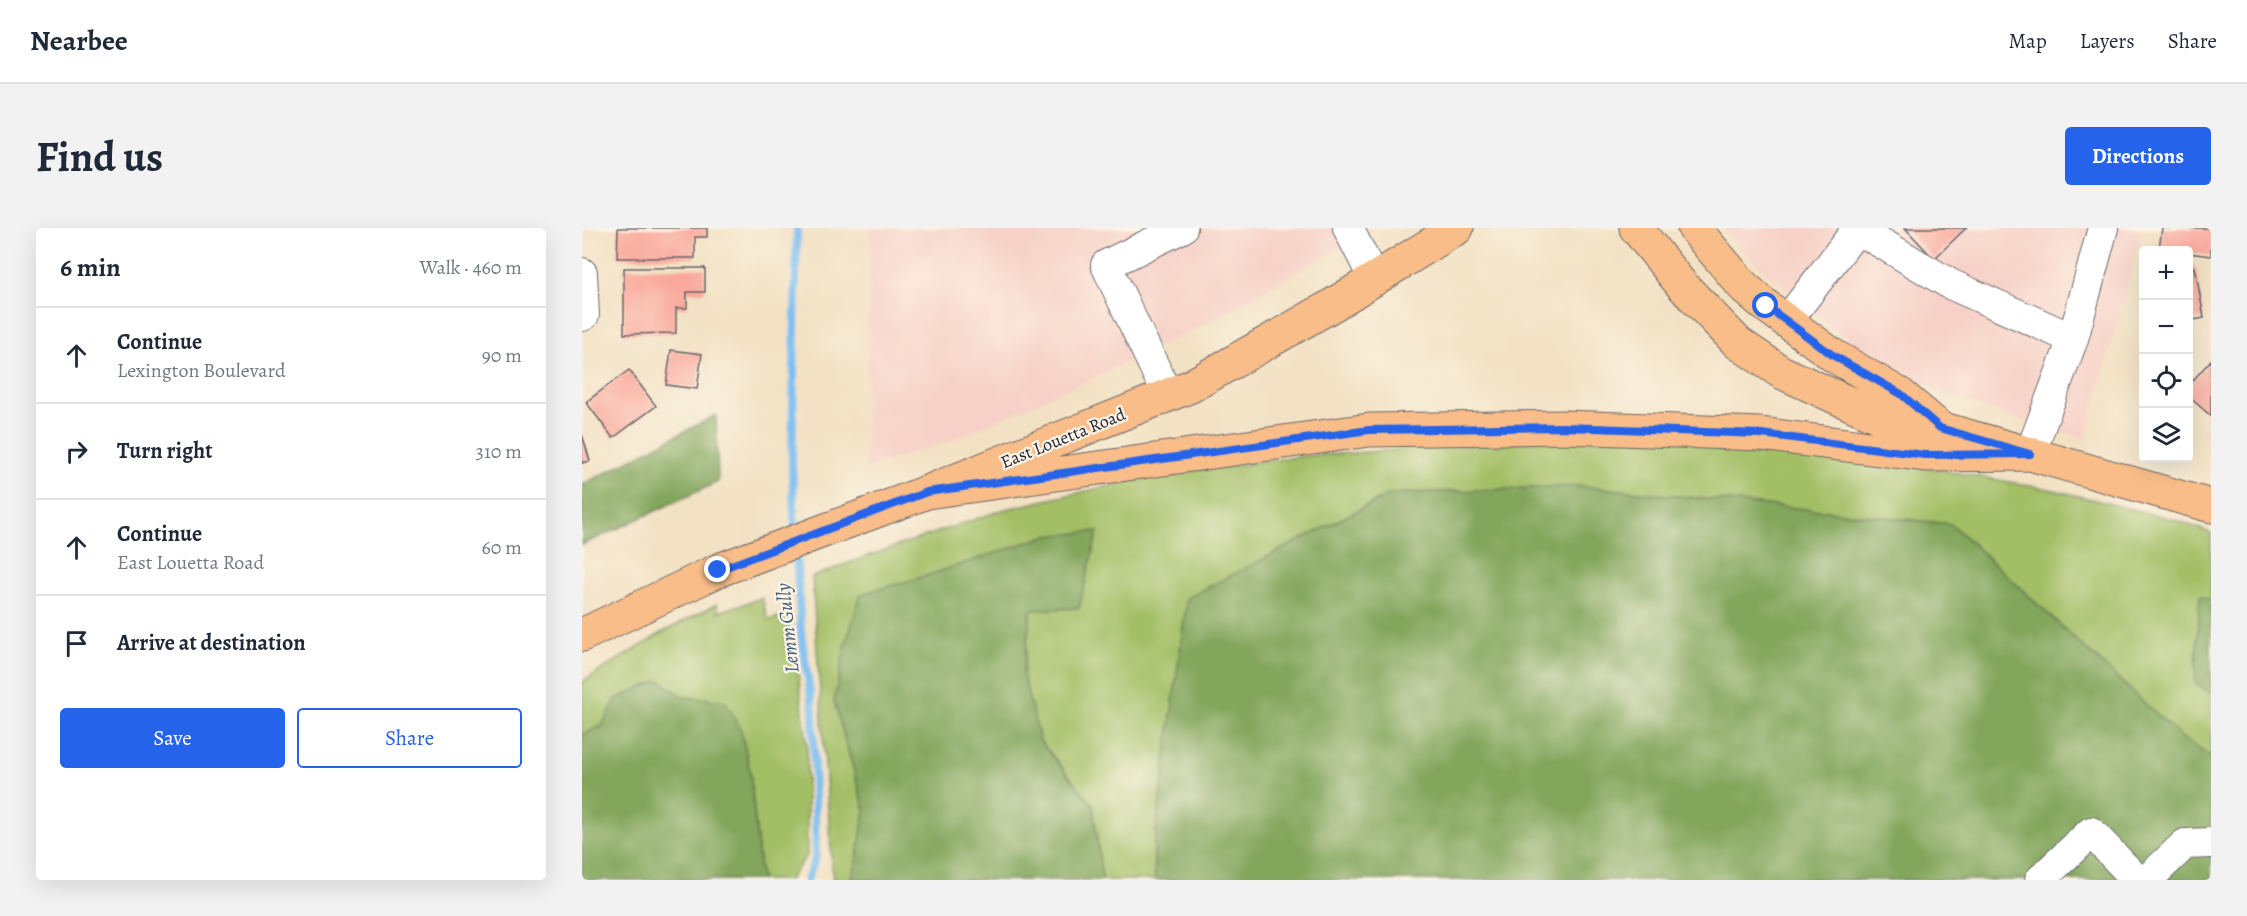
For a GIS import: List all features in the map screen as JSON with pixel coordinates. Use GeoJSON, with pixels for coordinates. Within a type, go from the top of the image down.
{"type":"FeatureCollection","features":[{"type":"Feature","properties":{"kind":"main road"},"geometry":{"type":"LineString","coordinates":[[1386,272],[1426,228]]}},
{"type":"Feature","properties":{"kind":"main road","name":"East Louetta Road"},"geometry":{"type":"LineString","coordinates":[[582,635],[718,570],[927,492],[1191,386],[1457,228]]}},
{"type":"Feature","properties":{"kind":"main road"},"geometry":{"type":"LineString","coordinates":[[1636,228],[1681,284],[1738,343],[1781,372],[1888,421],[1940,428],[2211,506]]}},
{"type":"Feature","properties":{"kind":"main road"},"geometry":{"type":"LineString","coordinates":[[1694,228],[1744,287],[1766,306],[1834,356],[1901,394],[1940,428]]}},
{"type":"Feature","properties":{"kind":"main road"},"geometry":{"type":"LineString","coordinates":[[927,492],[1369,430],[1565,427],[1761,434],[1925,455],[2030,454]]}},
{"type":"Feature","properties":{"kind":"main road"},"geometry":{"type":"LineString","coordinates":[[582,626],[621,615]]}},
{"type":"Feature","properties":{"kind":"main road"},"geometry":{"type":"LineString","coordinates":[[582,646],[621,615]]}},
{"type":"Feature","properties":{"kind":"street"},"geometry":{"type":"LineString","coordinates":[[1168,396],[1106,265],[1180,228]]}},
{"type":"Feature","properties":{"kind":"street"},"geometry":{"type":"LineString","coordinates":[[1348,228],[1386,272]]}},
{"type":"Feature","properties":{"kind":"street"},"geometry":{"type":"LineString","coordinates":[[1787,321],[1857,228],[1950,284],[2073,339]]}},
{"type":"Feature","properties":{"kind":"street"},"geometry":{"type":"LineString","coordinates":[[2030,454],[2073,339],[2103,228]]}},
{"type":"Feature","properties":{"kind":"street"},"geometry":{"type":"LineString","coordinates":[[582,273],[584,315],[582,316]]}},
{"type":"Feature","properties":{"kind":"street"},"geometry":{"type":"LineString","coordinates":[[2040,880],[2091,832],[2137,880]]}},
{"type":"Feature","properties":{"kind":"street"},"geometry":{"type":"LineString","coordinates":[[2147,880],[2185,844],[2211,843]]}},
{"type":"Feature","properties":{"kind":"shaded area"},"geometry":{"type":"Polygon","coordinates":[[[870,228],[1376,228],[1207,323],[1108,371],[958,438],[865,468],[870,228]]]}},
{"type":"Feature","properties":{"kind":"shaded area"},"geometry":{"type":"Polygon","coordinates":[[[1722,228],[2143,228],[2086,438],[2006,416],[1965,401],[1921,382],[1878,359],[1841,335],[1767,274],[1722,228]]]}},
{"type":"Feature","properties":{"kind":"green space"},"geometry":{"type":"Polygon","coordinates":[[[716,415],[718,482],[582,545],[582,485],[716,415]]]}},
{"type":"Feature","properties":{"kind":"green space"},"geometry":{"type":"Polygon","coordinates":[[[1663,436],[1897,462],[2054,490],[2176,520],[2211,533],[2211,600],[2200,596],[2195,682],[2211,694],[2211,757],[2182,738],[1951,524],[1580,486],[1390,494],[1187,598],[1154,847],[1155,880],[1102,880],[1093,805],[1040,741],[1023,675],[1031,609],[1046,536],[926,576],[861,594],[834,701],[865,810],[856,865],[851,880],[833,880],[812,577],[1002,510],[1153,476],[1304,456],[1500,443],[1663,436]]]}},
{"type":"Feature","properties":{"kind":"green space"},"geometry":{"type":"Polygon","coordinates":[[[1580,486],[1951,524],[2182,738],[2211,757],[2211,880],[1155,880],[1154,847],[1187,598],[1390,494],[1580,486]]]}},
{"type":"Feature","properties":{"kind":"green space"},"geometry":{"type":"Polygon","coordinates":[[[1098,531],[1079,608],[1031,610],[1023,675],[1040,741],[1093,805],[1102,880],[851,880],[856,865],[865,810],[834,701],[846,643],[861,594],[926,576],[1046,536],[1098,531]]]}},
{"type":"Feature","properties":{"kind":"green space"},"geometry":{"type":"Polygon","coordinates":[[[2200,596],[2211,600],[2211,694],[2195,682],[2200,596]]]}},
{"type":"Feature","properties":{"kind":"green space"},"geometry":{"type":"Polygon","coordinates":[[[762,598],[768,620],[783,616],[788,623],[798,672],[807,744],[807,855],[789,880],[761,880],[750,771],[725,701],[683,697],[659,680],[616,699],[602,726],[582,735],[582,682],[663,632],[717,604],[718,612],[762,598]]]}},
{"type":"Feature","properties":{"kind":"green space"},"geometry":{"type":"Polygon","coordinates":[[[659,680],[683,697],[725,701],[741,730],[750,771],[761,880],[582,880],[582,735],[602,726],[616,699],[659,680]]]}},
{"type":"Feature","properties":{"kind":"building"},"geometry":{"type":"Polygon","coordinates":[[[618,228],[707,228],[707,237],[695,237],[695,258],[617,258],[618,228]]]}},
{"type":"Feature","properties":{"kind":"building"},"geometry":{"type":"Polygon","coordinates":[[[1905,228],[1966,228],[1934,259],[1905,228]]]}},
{"type":"Feature","properties":{"kind":"building"},"geometry":{"type":"Polygon","coordinates":[[[2162,228],[2211,228],[2211,256],[2193,254],[2193,246],[2159,246],[2162,228]]]}},
{"type":"Feature","properties":{"kind":"building"},"geometry":{"type":"Polygon","coordinates":[[[2193,267],[2195,267],[2204,318],[2193,320],[2193,300],[2193,267]]]}},
{"type":"Feature","properties":{"kind":"building"},"geometry":{"type":"Polygon","coordinates":[[[624,268],[705,268],[705,292],[687,292],[687,308],[676,308],[676,333],[624,334],[624,268]]]}},
{"type":"Feature","properties":{"kind":"building"},"geometry":{"type":"Polygon","coordinates":[[[671,350],[702,354],[697,389],[666,385],[671,350]]]}},
{"type":"Feature","properties":{"kind":"building"},"geometry":{"type":"Polygon","coordinates":[[[2211,360],[2211,416],[2193,400],[2193,380],[2211,360]]]}},
{"type":"Feature","properties":{"kind":"building"},"geometry":{"type":"Polygon","coordinates":[[[629,370],[656,406],[613,438],[586,402],[629,370]]]}},
{"type":"Feature","properties":{"kind":"building"},"geometry":{"type":"Polygon","coordinates":[[[582,434],[590,461],[582,463],[582,434]]]}},
{"type":"Feature","properties":{"kind":"waterway","name":"Lemm Gully"},"geometry":{"type":"LineString","coordinates":[[795,533],[792,464],[797,228]]}},
{"type":"Feature","properties":{"kind":"waterway","name":"Lemm Gully"},"geometry":{"type":"LineString","coordinates":[[796,548],[801,634],[813,710],[816,856],[807,880]]}},
{"type":"Feature","properties":{"kind":"route"},"geometry":{"type":"LineString","coordinates":[[718,570],[927,492],[1369,430],[1565,427],[1761,434],[1925,455],[2030,454],[1940,428],[1901,394],[1834,356],[1766,306]]}}]}
